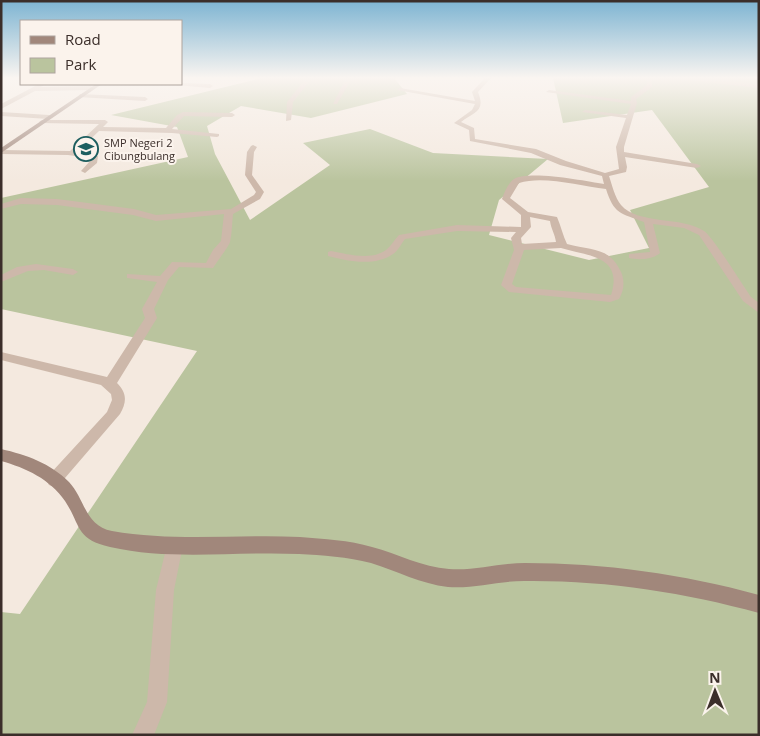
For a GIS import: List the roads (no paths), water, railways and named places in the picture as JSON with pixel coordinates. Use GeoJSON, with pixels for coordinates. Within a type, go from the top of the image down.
{"type":"FeatureCollection","features":[{"type":"Feature","properties":{"kind":"street"},"geometry":{"type":"LineString","coordinates":[[1,152],[56,112]]}},
{"type":"Feature","properties":{"kind":"street"},"geometry":{"type":"LineString","coordinates":[[288,120],[289,112]]}},
{"type":"Feature","properties":{"kind":"street"},"geometry":{"type":"LineString","coordinates":[[472,112],[460,119],[457,123],[472,129],[472,140],[534,151],[604,175],[623,170],[624,167],[620,154],[631,112]]}},
{"type":"Feature","properties":{"kind":"street"},"geometry":{"type":"LineString","coordinates":[[589,112],[630,117]]}},
{"type":"Feature","properties":{"kind":"street"},"geometry":{"type":"LineString","coordinates":[[1,114],[49,117]]}},
{"type":"Feature","properties":{"kind":"street"},"geometry":{"type":"LineString","coordinates":[[168,130],[179,116],[183,114],[232,115]]}},
{"type":"Feature","properties":{"kind":"street"},"geometry":{"type":"LineString","coordinates":[[42,122],[105,122],[71,154]]}},
{"type":"Feature","properties":{"kind":"street"},"geometry":{"type":"LineString","coordinates":[[97,129],[132,131],[168,130],[217,135]]}},
{"type":"Feature","properties":{"kind":"street"},"geometry":{"type":"LineString","coordinates":[[1,207],[21,201],[57,202],[134,212],[156,218],[229,212],[257,197],[260,192],[248,178],[247,170],[250,151],[253,147]]}},
{"type":"Feature","properties":{"kind":"street"},"geometry":{"type":"LineString","coordinates":[[1,152],[71,154],[95,158],[85,171]]}},
{"type":"Feature","properties":{"kind":"street"},"geometry":{"type":"LineString","coordinates":[[620,154],[698,166]]}},
{"type":"Feature","properties":{"kind":"street"},"geometry":{"type":"LineString","coordinates":[[604,175],[614,204],[622,211],[648,221],[686,226],[702,233],[747,299],[759,309]]}},
{"type":"Feature","properties":{"kind":"street"},"geometry":{"type":"LineString","coordinates":[[562,245],[560,234],[555,228],[554,219],[525,214],[518,206],[506,199],[514,183],[522,179],[542,178],[609,187]]}},
{"type":"Feature","properties":{"kind":"street"},"geometry":{"type":"LineString","coordinates":[[110,384],[151,318],[148,309],[163,279],[176,264],[209,266],[216,256],[216,252],[226,242],[229,212]]}},
{"type":"Feature","properties":{"kind":"street"},"geometry":{"type":"LineString","coordinates":[[519,247],[562,245],[572,249],[600,253],[609,258],[619,277],[615,297],[592,298],[508,288],[506,285],[519,247],[516,238],[524,230],[525,214]]}},
{"type":"Feature","properties":{"kind":"street"},"geometry":{"type":"LineString","coordinates":[[632,256],[655,253],[648,221]]}},
{"type":"Feature","properties":{"kind":"street"},"geometry":{"type":"LineString","coordinates":[[330,254],[365,258],[381,256],[393,249],[402,237],[445,229],[524,230]]}},
{"type":"Feature","properties":{"kind":"street"},"geometry":{"type":"LineString","coordinates":[[1,279],[24,267],[33,266],[73,272]]}},
{"type":"Feature","properties":{"kind":"street"},"geometry":{"type":"LineString","coordinates":[[131,276],[163,279]]}},
{"type":"Feature","properties":{"kind":"street"},"geometry":{"type":"LineString","coordinates":[[1,356],[110,384],[120,394],[117,410],[54,480]]}},
{"type":"Feature","properties":{"kind":"street"},"geometry":{"type":"LineString","coordinates":[[1,455],[34,464],[66,489],[80,518],[92,533],[107,538],[145,545],[274,544],[325,548],[368,554],[433,576],[448,578],[517,572],[586,575],[700,590],[759,604]]}},
{"type":"Feature","properties":{"kind":"street"},"geometry":{"type":"LineString","coordinates":[[143,735],[157,702],[165,590],[175,545]]}},
{"type":"Feature","properties":{"kind":"place","name":"SMP Negeri 2 Cibungbulang"},"geometry":{"type":"Point","coordinates":[86,149]}}]}
